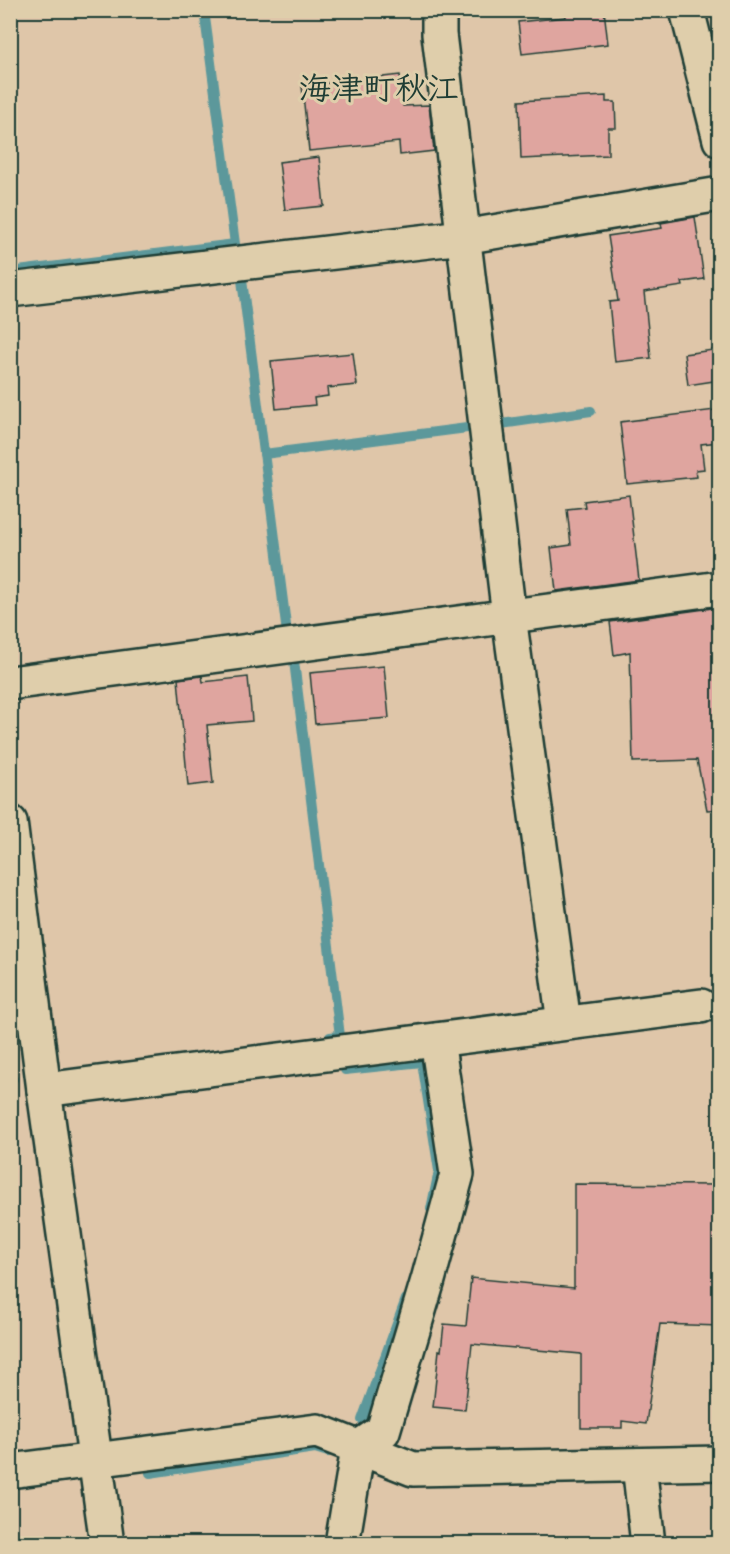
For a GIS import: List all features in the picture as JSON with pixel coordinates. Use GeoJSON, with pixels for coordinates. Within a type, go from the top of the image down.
{"type":"FeatureCollection","features":[{"type":"Feature","properties":{"kind":"street"},"geometry":{"type":"LineString","coordinates":[[439,10],[439,34],[509,616],[564,1023]]}},
{"type":"Feature","properties":{"kind":"street"},"geometry":{"type":"LineString","coordinates":[[687,10],[720,140]]}},
{"type":"Feature","properties":{"kind":"street"},"geometry":{"type":"LineString","coordinates":[[10,290],[463,237],[720,194]]}},
{"type":"Feature","properties":{"kind":"street"},"geometry":{"type":"LineString","coordinates":[[10,683],[720,588]]}},
{"type":"Feature","properties":{"kind":"street"},"geometry":{"type":"LineString","coordinates":[[10,822],[44,1090],[107,1544]]}},
{"type":"Feature","properties":{"kind":"street"},"geometry":{"type":"LineString","coordinates":[[44,1090],[701,1006]]}},
{"type":"Feature","properties":{"kind":"street"},"geometry":{"type":"LineString","coordinates":[[342,1544],[357,1448],[383,1431],[457,1174],[437,1040]]}},
{"type":"Feature","properties":{"kind":"street"},"geometry":{"type":"LineString","coordinates":[[10,1471],[317,1431],[413,1469],[720,1463]]}},
{"type":"Feature","properties":{"kind":"street"},"geometry":{"type":"LineString","coordinates":[[639,1465],[648,1544]]}},
{"type":"Feature","properties":{"kind":"building"},"geometry":{"type":"Polygon","coordinates":[[[565,10],[604,10],[608,44],[522,54],[518,22],[566,17],[565,10]]]}},
{"type":"Feature","properties":{"kind":"building"},"geometry":{"type":"Polygon","coordinates":[[[400,75],[403,106],[429,105],[434,151],[400,155],[399,142],[309,151],[302,86],[400,75]]]}},
{"type":"Feature","properties":{"kind":"building"},"geometry":{"type":"Polygon","coordinates":[[[606,96],[606,102],[615,102],[616,128],[608,128],[608,155],[521,159],[519,101],[606,96]]]}},
{"type":"Feature","properties":{"kind":"building"},"geometry":{"type":"Polygon","coordinates":[[[319,157],[324,206],[285,210],[279,162],[319,157]]]}},
{"type":"Feature","properties":{"kind":"building"},"geometry":{"type":"Polygon","coordinates":[[[695,217],[704,279],[682,282],[683,286],[644,292],[651,358],[615,362],[609,302],[618,301],[608,236],[662,228],[661,223],[695,217]]]}},
{"type":"Feature","properties":{"kind":"building"},"geometry":{"type":"Polygon","coordinates":[[[720,349],[720,380],[688,385],[684,354],[720,349]]]}},
{"type":"Feature","properties":{"kind":"building"},"geometry":{"type":"Polygon","coordinates":[[[353,353],[357,385],[327,388],[328,396],[314,398],[315,405],[276,409],[271,361],[353,353]]]}},
{"type":"Feature","properties":{"kind":"building"},"geometry":{"type":"Polygon","coordinates":[[[715,410],[719,442],[701,444],[704,469],[696,470],[697,477],[627,484],[620,422],[715,410]]]}},
{"type":"Feature","properties":{"kind":"building"},"geometry":{"type":"Polygon","coordinates":[[[629,495],[639,580],[556,591],[551,548],[571,545],[567,509],[585,507],[584,501],[629,495]]]}},
{"type":"Feature","properties":{"kind":"building"},"geometry":{"type":"Polygon","coordinates":[[[720,607],[720,809],[707,810],[697,760],[633,762],[630,652],[614,655],[610,622],[720,607]]]}},
{"type":"Feature","properties":{"kind":"building"},"geometry":{"type":"Polygon","coordinates":[[[384,666],[389,718],[315,724],[310,673],[384,666]]]}},
{"type":"Feature","properties":{"kind":"building"},"geometry":{"type":"Polygon","coordinates":[[[202,676],[203,682],[248,677],[252,721],[207,725],[213,783],[188,786],[178,679],[202,676]]]}},
{"type":"Feature","properties":{"kind":"building"},"geometry":{"type":"Polygon","coordinates":[[[574,1184],[720,1185],[720,1326],[660,1324],[646,1424],[622,1421],[622,1428],[581,1428],[581,1354],[472,1344],[465,1410],[433,1407],[444,1324],[466,1326],[471,1278],[574,1288],[574,1184]]]}},
{"type":"Feature","properties":{"kind":"waterway"},"geometry":{"type":"LineString","coordinates":[[10,272],[235,244],[204,10]]}},
{"type":"Feature","properties":{"kind":"waterway"},"geometry":{"type":"LineString","coordinates":[[242,280],[287,633]]}},
{"type":"Feature","properties":{"kind":"waterway"},"geometry":{"type":"LineString","coordinates":[[501,424],[591,411]]}},
{"type":"Feature","properties":{"kind":"waterway"},"geometry":{"type":"LineString","coordinates":[[264,454],[475,427],[476,434]]}},
{"type":"Feature","properties":{"kind":"waterway"},"geometry":{"type":"LineString","coordinates":[[294,661],[340,1036],[330,1037]]}},
{"type":"Feature","properties":{"kind":"waterway"},"geometry":{"type":"LineString","coordinates":[[345,1070],[422,1062],[439,1171],[431,1209]]}},
{"type":"Feature","properties":{"kind":"waterway"},"geometry":{"type":"LineString","coordinates":[[362,1420],[406,1299]]}},
{"type":"Feature","properties":{"kind":"waterway"},"geometry":{"type":"LineString","coordinates":[[150,1473],[315,1448],[328,1452]]}},
{"type":"Feature","properties":{"kind":"district","name":"海津町秋江"},"geometry":{"type":"Point","coordinates":[379,88]}}]}
